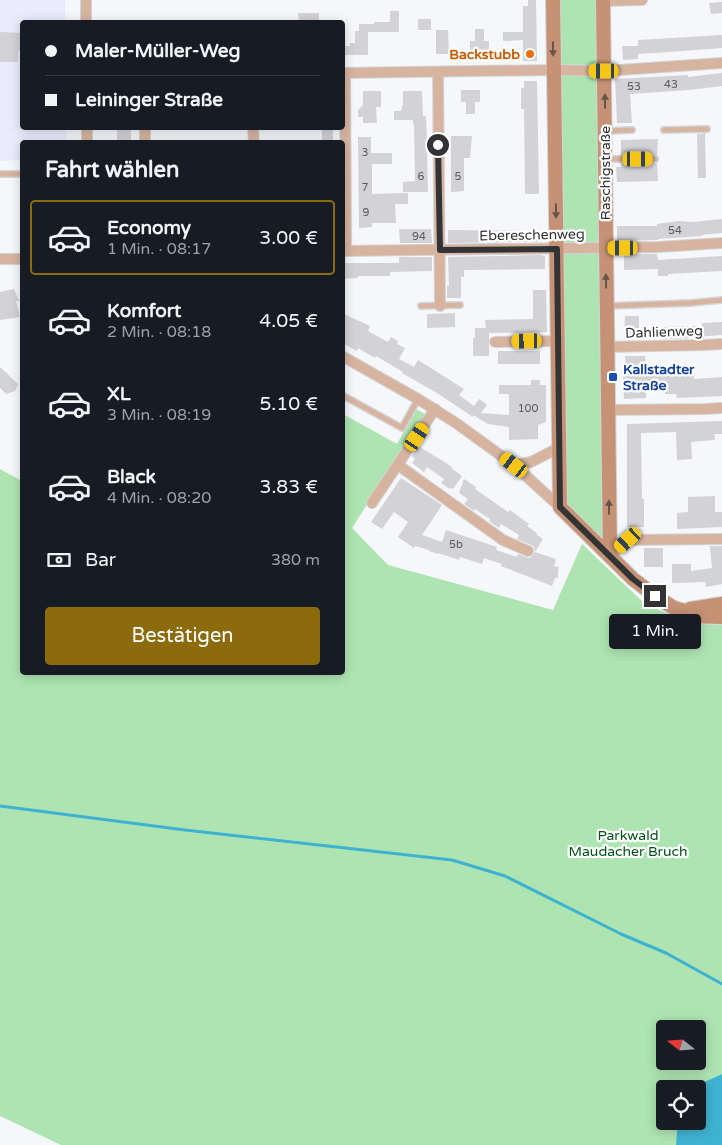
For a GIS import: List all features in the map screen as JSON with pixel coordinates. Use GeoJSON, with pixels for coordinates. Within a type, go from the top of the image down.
{"type":"FeatureCollection","features":[{"type":"Feature","properties":{"kind":"street"},"geometry":{"type":"LineString","coordinates":[[86,0],[86,20]]}},
{"type":"Feature","properties":{"kind":"street"},"geometry":{"type":"LineString","coordinates":[[553,0],[560,507]]}},
{"type":"Feature","properties":{"kind":"street"},"geometry":{"type":"LineString","coordinates":[[603,0],[642,0]]}},
{"type":"Feature","properties":{"kind":"street","name":"Raschigstraße"},"geometry":{"type":"LineString","coordinates":[[603,0],[610,556]]}},
{"type":"Feature","properties":{"kind":"street"},"geometry":{"type":"LineString","coordinates":[[345,73],[604,71],[722,63]]}},
{"type":"Feature","properties":{"kind":"street"},"geometry":{"type":"LineString","coordinates":[[438,72],[440,306]]}},
{"type":"Feature","properties":{"kind":"street","name":"Ebereschenweg"},"geometry":{"type":"LineString","coordinates":[[345,251],[658,247],[722,243]]}},
{"type":"Feature","properties":{"kind":"street"},"geometry":{"type":"LineString","coordinates":[[0,259],[20,259]]}},
{"type":"Feature","properties":{"kind":"street"},"geometry":{"type":"LineString","coordinates":[[496,342],[558,341]]}},
{"type":"Feature","properties":{"kind":"street","name":"Dahlienweg"},"geometry":{"type":"LineString","coordinates":[[607,347],[722,344]]}},
{"type":"Feature","properties":{"kind":"street"},"geometry":{"type":"LineString","coordinates":[[345,358],[435,409],[514,465],[633,579],[655,596],[674,608],[685,611],[692,616],[722,617]]}},
{"type":"Feature","properties":{"kind":"street"},"geometry":{"type":"LineString","coordinates":[[609,410],[705,410],[722,408]]}},
{"type":"Feature","properties":{"kind":"street"},"geometry":{"type":"LineString","coordinates":[[372,503],[435,409]]}},
{"type":"Feature","properties":{"kind":"street"},"geometry":{"type":"LineString","coordinates":[[514,465],[531,462],[560,447]]}},
{"type":"Feature","properties":{"kind":"street"},"geometry":{"type":"LineString","coordinates":[[398,465],[503,540],[528,551]]}},
{"type":"Feature","properties":{"kind":"street"},"geometry":{"type":"LineString","coordinates":[[610,556],[628,540],[722,539]]}},
{"type":"Feature","properties":{"kind":"street"},"geometry":{"type":"LineString","coordinates":[[685,611],[722,604]]}},
{"type":"Feature","properties":{"kind":"lane"},"geometry":{"type":"LineString","coordinates":[[664,130],[706,129]]}},
{"type":"Feature","properties":{"kind":"lane"},"geometry":{"type":"LineString","coordinates":[[604,130],[632,130]]}},
{"type":"Feature","properties":{"kind":"lane"},"geometry":{"type":"LineString","coordinates":[[604,159],[655,159]]}},
{"type":"Feature","properties":{"kind":"lane"},"geometry":{"type":"LineString","coordinates":[[0,174],[20,174]]}},
{"type":"Feature","properties":{"kind":"lane"},"geometry":{"type":"LineString","coordinates":[[606,306],[722,300]]}},
{"type":"Feature","properties":{"kind":"lane"},"geometry":{"type":"LineString","coordinates":[[421,306],[460,305]]}},
{"type":"Feature","properties":{"kind":"lane"},"geometry":{"type":"LineString","coordinates":[[345,397],[402,428],[418,399]]}},
{"type":"Feature","properties":{"kind":"shaded area"},"geometry":{"type":"Polygon","coordinates":[[[0,0],[65,0],[65,20],[20,20],[20,130],[66,130],[66,140],[20,140],[20,160],[0,161],[0,0]]]}},
{"type":"Feature","properties":{"kind":"green space"},"geometry":{"type":"Polygon","coordinates":[[[553,0],[603,0],[610,556],[560,507],[553,0]]]}},
{"type":"Feature","properties":{"kind":"green space","name":"Parkwald Maudacher Bruch"},"geometry":{"type":"Polygon","coordinates":[[[416,409],[425,414],[352,528],[388,565],[553,610],[582,544],[644,603],[686,622],[722,624],[722,1074],[706,1081],[656,1080],[656,1130],[677,1130],[676,1145],[61,1145],[0,1116],[0,469],[20,480],[20,675],[345,675],[345,415],[397,444],[416,409]]]}},
{"type":"Feature","properties":{"kind":"water"},"geometry":{"type":"Polygon","coordinates":[[[722,1074],[722,1145],[676,1145],[677,1130],[706,1130],[706,1081],[722,1074]]]}},
{"type":"Feature","properties":{"kind":"building"},"geometry":{"type":"Polygon","coordinates":[[[528,0],[536,0],[537,61],[523,61],[523,40],[503,41],[503,32],[523,32],[523,6],[528,6],[528,0]]]}},
{"type":"Feature","properties":{"kind":"building"},"geometry":{"type":"Polygon","coordinates":[[[722,2],[722,13],[711,14],[709,3],[722,2]]]}},
{"type":"Feature","properties":{"kind":"building"},"geometry":{"type":"Polygon","coordinates":[[[390,11],[399,11],[399,32],[368,32],[368,55],[345,55],[345,46],[355,43],[355,31],[359,31],[359,24],[390,22],[390,11]]]}},
{"type":"Feature","properties":{"kind":"building"},"geometry":{"type":"Polygon","coordinates":[[[298,13],[319,13],[319,20],[299,20],[298,13]]]}},
{"type":"Feature","properties":{"kind":"building"},"geometry":{"type":"Polygon","coordinates":[[[418,19],[431,19],[431,30],[418,30],[418,19]]]}},
{"type":"Feature","properties":{"kind":"building"},"geometry":{"type":"Polygon","coordinates":[[[475,29],[484,29],[484,41],[489,41],[489,53],[470,53],[470,41],[475,41],[475,29]]]}},
{"type":"Feature","properties":{"kind":"building"},"geometry":{"type":"Polygon","coordinates":[[[436,30],[448,30],[449,54],[436,54],[436,30]]]}},
{"type":"Feature","properties":{"kind":"building"},"geometry":{"type":"Polygon","coordinates":[[[0,32],[20,33],[18,62],[0,62],[0,32]]]}},
{"type":"Feature","properties":{"kind":"building"},"geometry":{"type":"Polygon","coordinates":[[[722,35],[722,48],[638,54],[638,59],[623,60],[622,46],[638,46],[638,40],[722,35]]]}},
{"type":"Feature","properties":{"kind":"building"},"geometry":{"type":"Polygon","coordinates":[[[722,73],[722,86],[630,94],[632,123],[617,123],[615,79],[688,75],[688,77],[722,73]]]}},
{"type":"Feature","properties":{"kind":"building"},"geometry":{"type":"Polygon","coordinates":[[[524,81],[537,81],[539,194],[525,194],[524,109],[521,109],[521,88],[524,88],[524,81]]]}},
{"type":"Feature","properties":{"kind":"building"},"geometry":{"type":"Polygon","coordinates":[[[461,90],[480,90],[480,102],[475,102],[475,114],[466,114],[466,102],[461,102],[461,90]]]}},
{"type":"Feature","properties":{"kind":"building"},"geometry":{"type":"Polygon","coordinates":[[[363,91],[381,91],[381,107],[376,107],[377,123],[363,123],[363,117],[358,117],[358,110],[363,105],[363,91]]]}},
{"type":"Feature","properties":{"kind":"building"},"geometry":{"type":"Polygon","coordinates":[[[403,91],[422,91],[427,141],[430,141],[430,152],[427,152],[428,192],[403,192],[403,182],[415,181],[413,120],[394,120],[394,111],[401,111],[403,91]]]}},
{"type":"Feature","properties":{"kind":"building"},"geometry":{"type":"Polygon","coordinates":[[[117,130],[131,130],[131,140],[117,140],[117,130]]]}},
{"type":"Feature","properties":{"kind":"building"},"geometry":{"type":"Polygon","coordinates":[[[322,130],[333,130],[333,140],[322,140],[322,130]]]}},
{"type":"Feature","properties":{"kind":"building"},"geometry":{"type":"Polygon","coordinates":[[[705,133],[706,178],[698,178],[697,134],[705,133]]]}},
{"type":"Feature","properties":{"kind":"building"},"geometry":{"type":"Polygon","coordinates":[[[451,136],[472,136],[470,158],[464,158],[464,191],[451,192],[451,136]]]}},
{"type":"Feature","properties":{"kind":"building"},"geometry":{"type":"Polygon","coordinates":[[[358,137],[371,137],[371,153],[392,153],[392,164],[372,164],[372,194],[408,193],[408,204],[395,204],[396,223],[372,223],[372,227],[359,228],[358,137]]]}},
{"type":"Feature","properties":{"kind":"building"},"geometry":{"type":"Polygon","coordinates":[[[658,139],[657,155],[621,155],[621,140],[658,139]]]}},
{"type":"Feature","properties":{"kind":"building"},"geometry":{"type":"Polygon","coordinates":[[[621,163],[657,163],[658,181],[617,182],[616,167],[621,167],[621,163]]]}},
{"type":"Feature","properties":{"kind":"building"},"geometry":{"type":"Polygon","coordinates":[[[722,219],[722,233],[658,240],[617,241],[617,226],[657,226],[657,224],[678,221],[693,222],[722,219]]]}},
{"type":"Feature","properties":{"kind":"building"},"geometry":{"type":"Polygon","coordinates":[[[399,229],[431,229],[432,243],[400,243],[399,229]]]}},
{"type":"Feature","properties":{"kind":"building"},"geometry":{"type":"Polygon","coordinates":[[[448,230],[539,231],[539,242],[448,243],[448,230]]]}},
{"type":"Feature","properties":{"kind":"building"},"geometry":{"type":"Polygon","coordinates":[[[624,254],[657,254],[658,260],[722,256],[722,271],[658,276],[658,269],[624,270],[624,254]]]}},
{"type":"Feature","properties":{"kind":"building"},"geometry":{"type":"Polygon","coordinates":[[[545,256],[545,269],[464,270],[464,277],[461,277],[461,298],[447,298],[447,286],[449,286],[448,257],[545,256]]]}},
{"type":"Feature","properties":{"kind":"building"},"geometry":{"type":"Polygon","coordinates":[[[399,257],[432,257],[432,271],[390,272],[390,276],[358,276],[358,278],[345,279],[345,263],[399,263],[399,257]]]}},
{"type":"Feature","properties":{"kind":"building"},"geometry":{"type":"Polygon","coordinates":[[[14,289],[19,301],[16,301],[20,317],[0,320],[0,292],[14,289]]]}},
{"type":"Feature","properties":{"kind":"building"},"geometry":{"type":"Polygon","coordinates":[[[533,290],[546,290],[547,332],[489,333],[489,356],[473,356],[475,328],[486,328],[485,320],[533,319],[533,290]]]}},
{"type":"Feature","properties":{"kind":"building"},"geometry":{"type":"Polygon","coordinates":[[[455,313],[455,327],[427,328],[427,314],[455,313]]]}},
{"type":"Feature","properties":{"kind":"building"},"geometry":{"type":"Polygon","coordinates":[[[345,314],[370,326],[368,331],[388,342],[391,337],[398,341],[397,344],[405,348],[399,359],[414,367],[418,360],[464,389],[459,395],[474,406],[479,399],[484,402],[487,405],[481,413],[509,415],[509,394],[499,394],[499,385],[531,385],[531,380],[540,380],[540,385],[546,385],[546,422],[538,425],[538,439],[509,440],[509,427],[488,424],[473,415],[473,417],[376,356],[375,358],[358,348],[357,351],[345,345],[345,314]]]}},
{"type":"Feature","properties":{"kind":"building"},"geometry":{"type":"Polygon","coordinates":[[[625,316],[639,316],[639,335],[624,335],[625,316]]]}},
{"type":"Feature","properties":{"kind":"building"},"geometry":{"type":"Polygon","coordinates":[[[722,322],[722,335],[663,339],[662,327],[702,326],[702,323],[722,322]]]}},
{"type":"Feature","properties":{"kind":"building"},"geometry":{"type":"Polygon","coordinates":[[[498,351],[540,351],[540,364],[498,364],[498,351]]]}},
{"type":"Feature","properties":{"kind":"building"},"geometry":{"type":"Polygon","coordinates":[[[625,356],[645,356],[649,376],[686,375],[685,369],[693,369],[694,379],[722,377],[722,396],[677,398],[676,394],[665,394],[665,391],[646,392],[646,398],[624,399],[623,377],[626,376],[625,356]]]}},
{"type":"Feature","properties":{"kind":"building"},"geometry":{"type":"Polygon","coordinates":[[[0,367],[18,384],[15,391],[6,394],[0,388],[0,367]]]}},
{"type":"Feature","properties":{"kind":"building"},"geometry":{"type":"Polygon","coordinates":[[[722,421],[722,434],[714,434],[715,440],[691,442],[692,459],[677,460],[676,432],[641,433],[644,527],[627,527],[627,424],[722,421]]]}},
{"type":"Feature","properties":{"kind":"building"},"geometry":{"type":"Polygon","coordinates":[[[418,446],[452,467],[462,476],[453,489],[441,483],[444,479],[427,467],[424,472],[412,463],[415,459],[412,456],[418,446]]]}},
{"type":"Feature","properties":{"kind":"building"},"geometry":{"type":"Polygon","coordinates":[[[401,478],[442,505],[422,535],[442,542],[446,530],[497,547],[496,550],[517,557],[518,554],[529,558],[535,552],[556,559],[554,566],[559,567],[558,578],[555,578],[552,586],[484,558],[482,564],[460,557],[459,560],[415,546],[414,548],[398,537],[408,522],[394,512],[382,529],[371,522],[401,478]]]}},
{"type":"Feature","properties":{"kind":"building"},"geometry":{"type":"Polygon","coordinates":[[[464,479],[508,512],[510,510],[529,524],[527,526],[543,539],[535,552],[534,547],[517,539],[519,535],[501,524],[499,528],[489,521],[490,519],[464,504],[468,499],[459,493],[464,479]]]}},
{"type":"Feature","properties":{"kind":"building"},"geometry":{"type":"Polygon","coordinates":[[[715,496],[715,512],[722,512],[722,527],[677,529],[677,513],[688,512],[688,497],[715,496]]]}},
{"type":"Feature","properties":{"kind":"building"},"geometry":{"type":"Polygon","coordinates":[[[710,546],[722,546],[722,584],[706,587],[705,582],[672,583],[672,564],[691,564],[691,571],[712,568],[710,546]]]}},
{"type":"Feature","properties":{"kind":"building"},"geometry":{"type":"Polygon","coordinates":[[[644,548],[663,548],[663,567],[644,567],[644,548]]]}},
{"type":"Feature","properties":{"kind":"waterway"},"geometry":{"type":"LineString","coordinates":[[0,806],[185,830],[452,860],[505,876],[621,934],[666,953],[722,984]]}},
{"type":"Feature","properties":{"kind":"place","name":"Backstubb"},"geometry":{"type":"Point","coordinates":[530,54]}},
{"type":"Feature","properties":{"kind":"place","name":"Kallstadter Straße"},"geometry":{"type":"Point","coordinates":[613,377]}},
{"type":"Feature","properties":{"kind":"route"},"geometry":{"type":"LineString","coordinates":[[438,145],[440,250],[557,249],[560,507],[633,579],[655,596]]}}]}
